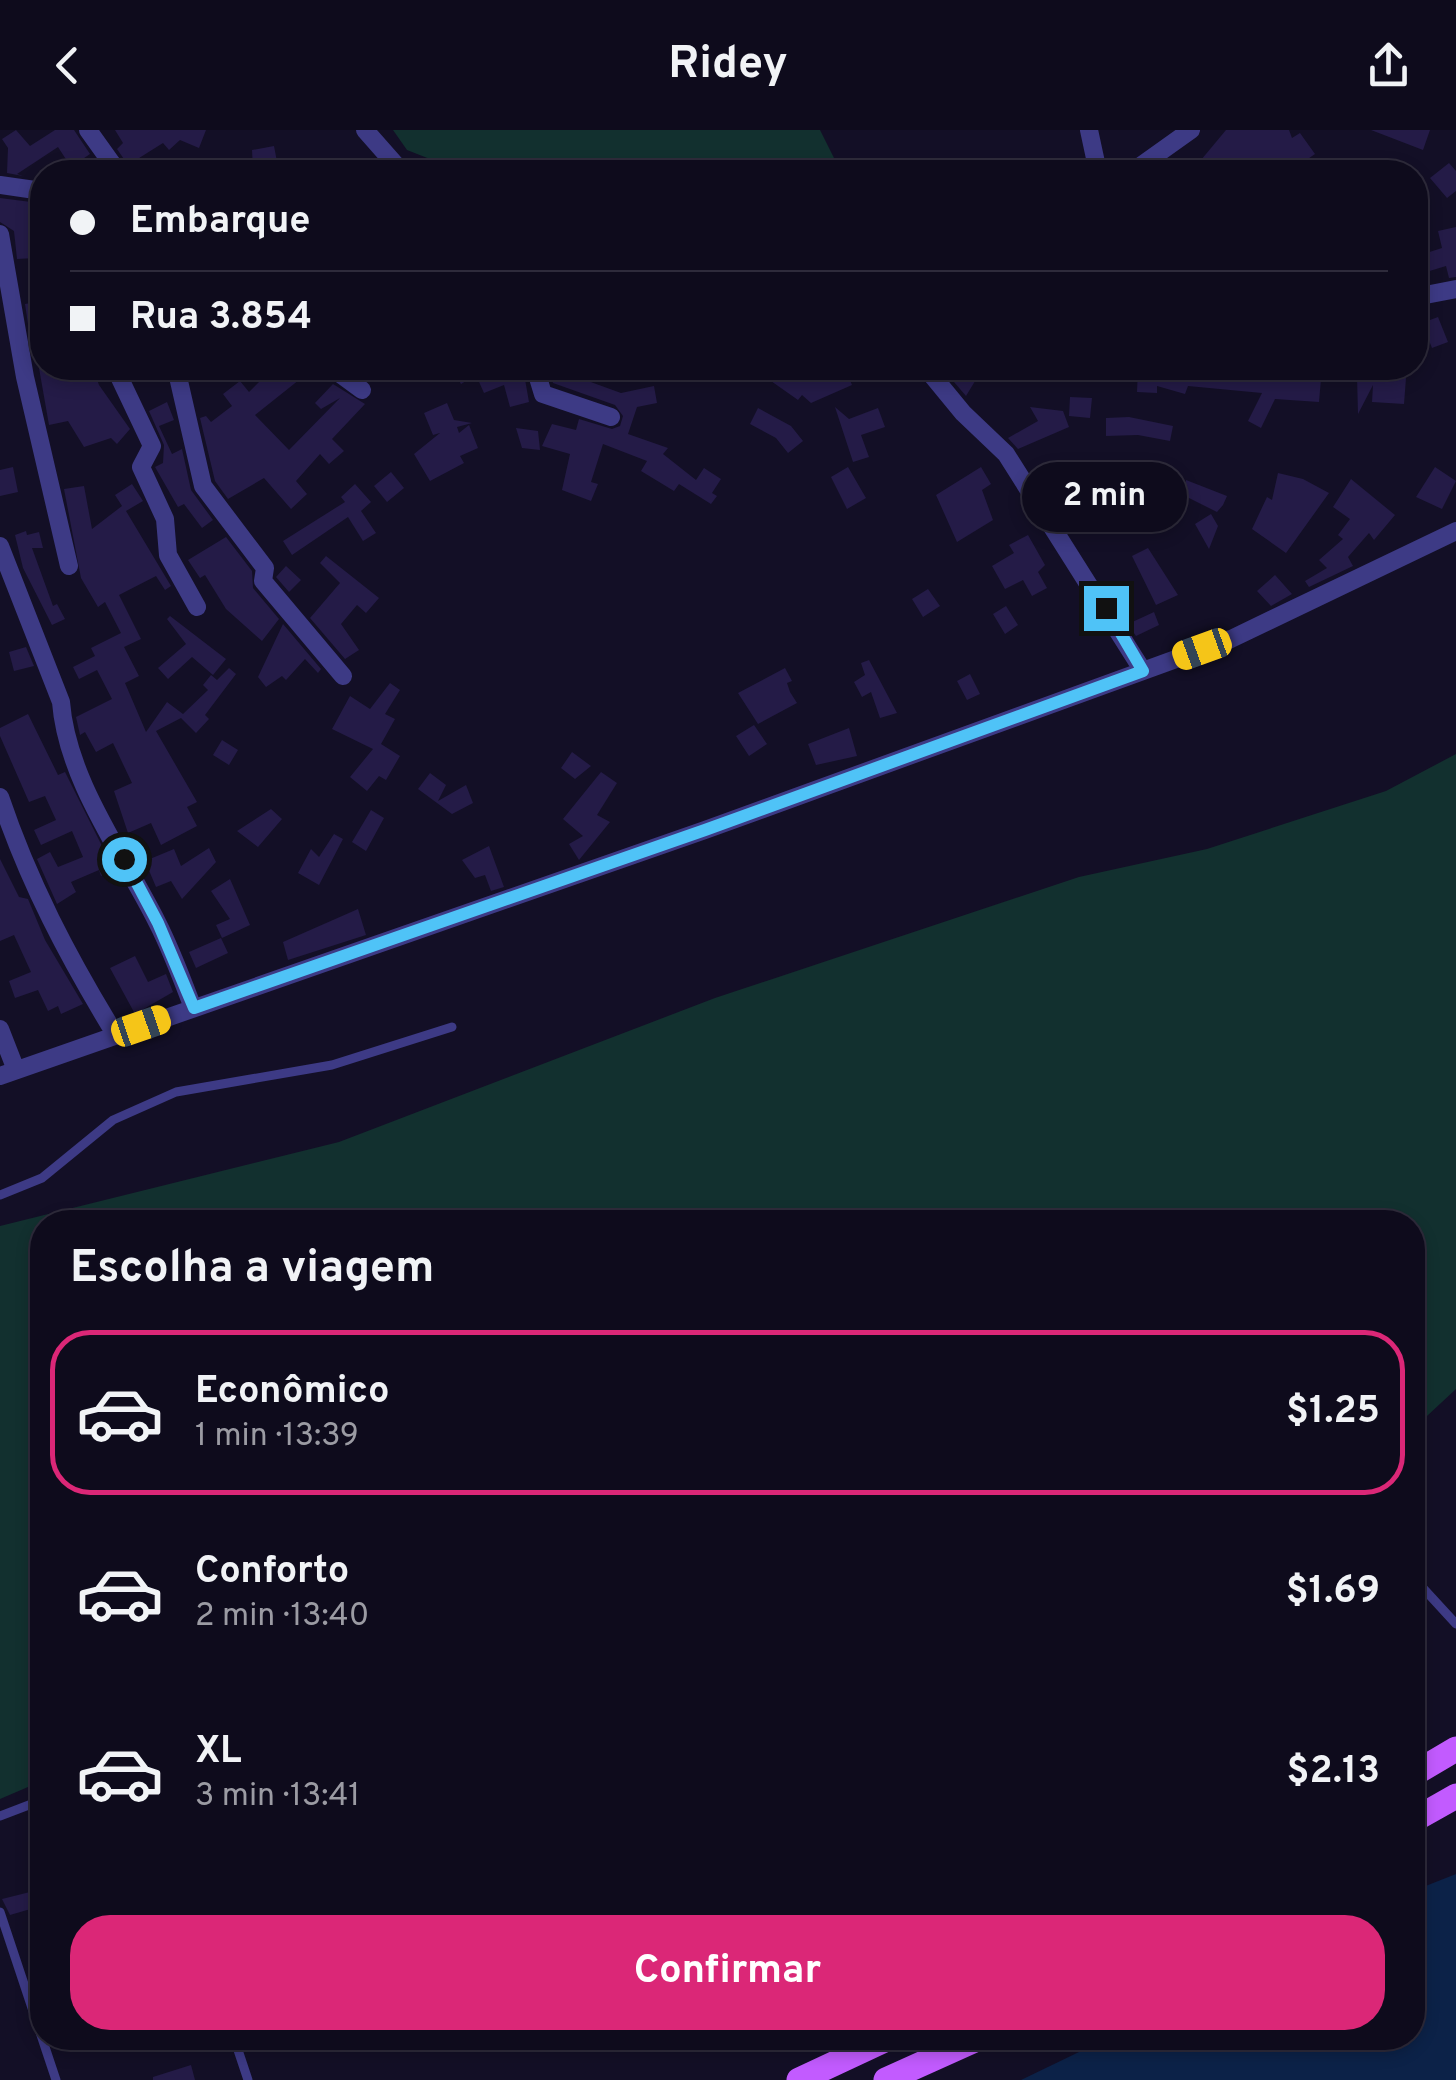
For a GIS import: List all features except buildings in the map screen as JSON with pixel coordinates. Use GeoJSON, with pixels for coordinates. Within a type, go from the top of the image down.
{"type":"FeatureCollection","features":[{"type":"Feature","properties":{"kind":"main road"},"geometry":{"type":"LineString","coordinates":[[1425,1767],[1456,1748]]}},
{"type":"Feature","properties":{"kind":"main road"},"geometry":{"type":"LineString","coordinates":[[1425,1814],[1456,1796]]}},
{"type":"Feature","properties":{"kind":"main road"},"geometry":{"type":"LineString","coordinates":[[799,2080],[863,2050]]}},
{"type":"Feature","properties":{"kind":"main road"},"geometry":{"type":"LineString","coordinates":[[886,2080],[952,2050]]}},
{"type":"Feature","properties":{"kind":"street"},"geometry":{"type":"LineString","coordinates":[[88,130],[109,160]]}},
{"type":"Feature","properties":{"kind":"street"},"geometry":{"type":"LineString","coordinates":[[365,130],[391,160]]}},
{"type":"Feature","properties":{"kind":"street"},"geometry":{"type":"LineString","coordinates":[[1088,130],[1095,160]]}},
{"type":"Feature","properties":{"kind":"street"},"geometry":{"type":"LineString","coordinates":[[1149,160],[1190,130]]}},
{"type":"Feature","properties":{"kind":"street"},"geometry":{"type":"LineString","coordinates":[[0,185],[30,189]]}},
{"type":"Feature","properties":{"kind":"street"},"geometry":{"type":"LineString","coordinates":[[0,234],[25,377],[69,566]]}},
{"type":"Feature","properties":{"kind":"street"},"geometry":{"type":"LineString","coordinates":[[1428,294],[1456,289]]}},
{"type":"Feature","properties":{"kind":"street"},"geometry":{"type":"LineString","coordinates":[[122,380],[152,446],[141,467],[164,519],[168,555],[197,606]]}},
{"type":"Feature","properties":{"kind":"street"},"geometry":{"type":"LineString","coordinates":[[179,380],[202,486],[266,568],[263,581],[343,676]]}},
{"type":"Feature","properties":{"kind":"street"},"geometry":{"type":"LineString","coordinates":[[348,380],[362,390]]}},
{"type":"Feature","properties":{"kind":"street"},"geometry":{"type":"LineString","coordinates":[[539,380],[543,394],[612,417]]}},
{"type":"Feature","properties":{"kind":"street"},"geometry":{"type":"LineString","coordinates":[[936,380],[1006,454],[1143,671]]}},
{"type":"Feature","properties":{"kind":"street"},"geometry":{"type":"LineString","coordinates":[[0,1030],[8,1073],[720,825],[1143,671],[1259,626],[1456,531]]}},
{"type":"Feature","properties":{"kind":"street"},"geometry":{"type":"LineString","coordinates":[[0,546],[61,702],[62,722],[80,771],[158,923],[194,1008]]}},
{"type":"Feature","properties":{"kind":"street"},"geometry":{"type":"LineString","coordinates":[[0,797],[21,861],[51,927],[115,1034]]}},
{"type":"Feature","properties":{"kind":"lane"},"geometry":{"type":"LineString","coordinates":[[0,1194],[42,1178],[113,1120],[176,1092],[332,1065],[452,1027]]}},
{"type":"Feature","properties":{"kind":"lane"},"geometry":{"type":"LineString","coordinates":[[1425,1590],[1456,1624]]}},
{"type":"Feature","properties":{"kind":"lane"},"geometry":{"type":"LineString","coordinates":[[0,1816],[30,1805]]}},
{"type":"Feature","properties":{"kind":"lane"},"geometry":{"type":"LineString","coordinates":[[0,1912],[30,2002]]}},
{"type":"Feature","properties":{"kind":"lane"},"geometry":{"type":"LineString","coordinates":[[46,2050],[56,2080]]}},
{"type":"Feature","properties":{"kind":"lane"},"geometry":{"type":"LineString","coordinates":[[238,2050],[248,2080]]}},
{"type":"Feature","properties":{"kind":"green space"},"geometry":{"type":"Polygon","coordinates":[[[393,130],[820,130],[835,160],[432,160],[407,150],[393,130]]]}},
{"type":"Feature","properties":{"kind":"green space"},"geometry":{"type":"Polygon","coordinates":[[[1456,754],[1456,1389],[1425,1418],[1425,1210],[65,1210],[339,1142],[715,998],[1079,877],[1207,849],[1386,791],[1456,754]]]}},
{"type":"Feature","properties":{"kind":"green space"},"geometry":{"type":"Polygon","coordinates":[[[30,1219],[30,1786],[0,1799],[0,1226],[30,1219]]]}},
{"type":"Feature","properties":{"kind":"water"},"geometry":{"type":"Polygon","coordinates":[[[1456,1874],[1456,2080],[1021,2080],[1083,2050],[1425,2050],[1425,1886],[1456,1874]]]}},
{"type":"Feature","properties":{"kind":"route"},"geometry":{"type":"LineString","coordinates":[[124,859],[158,923],[194,1008],[705,830],[1143,671],[1106,608]]}}]}
